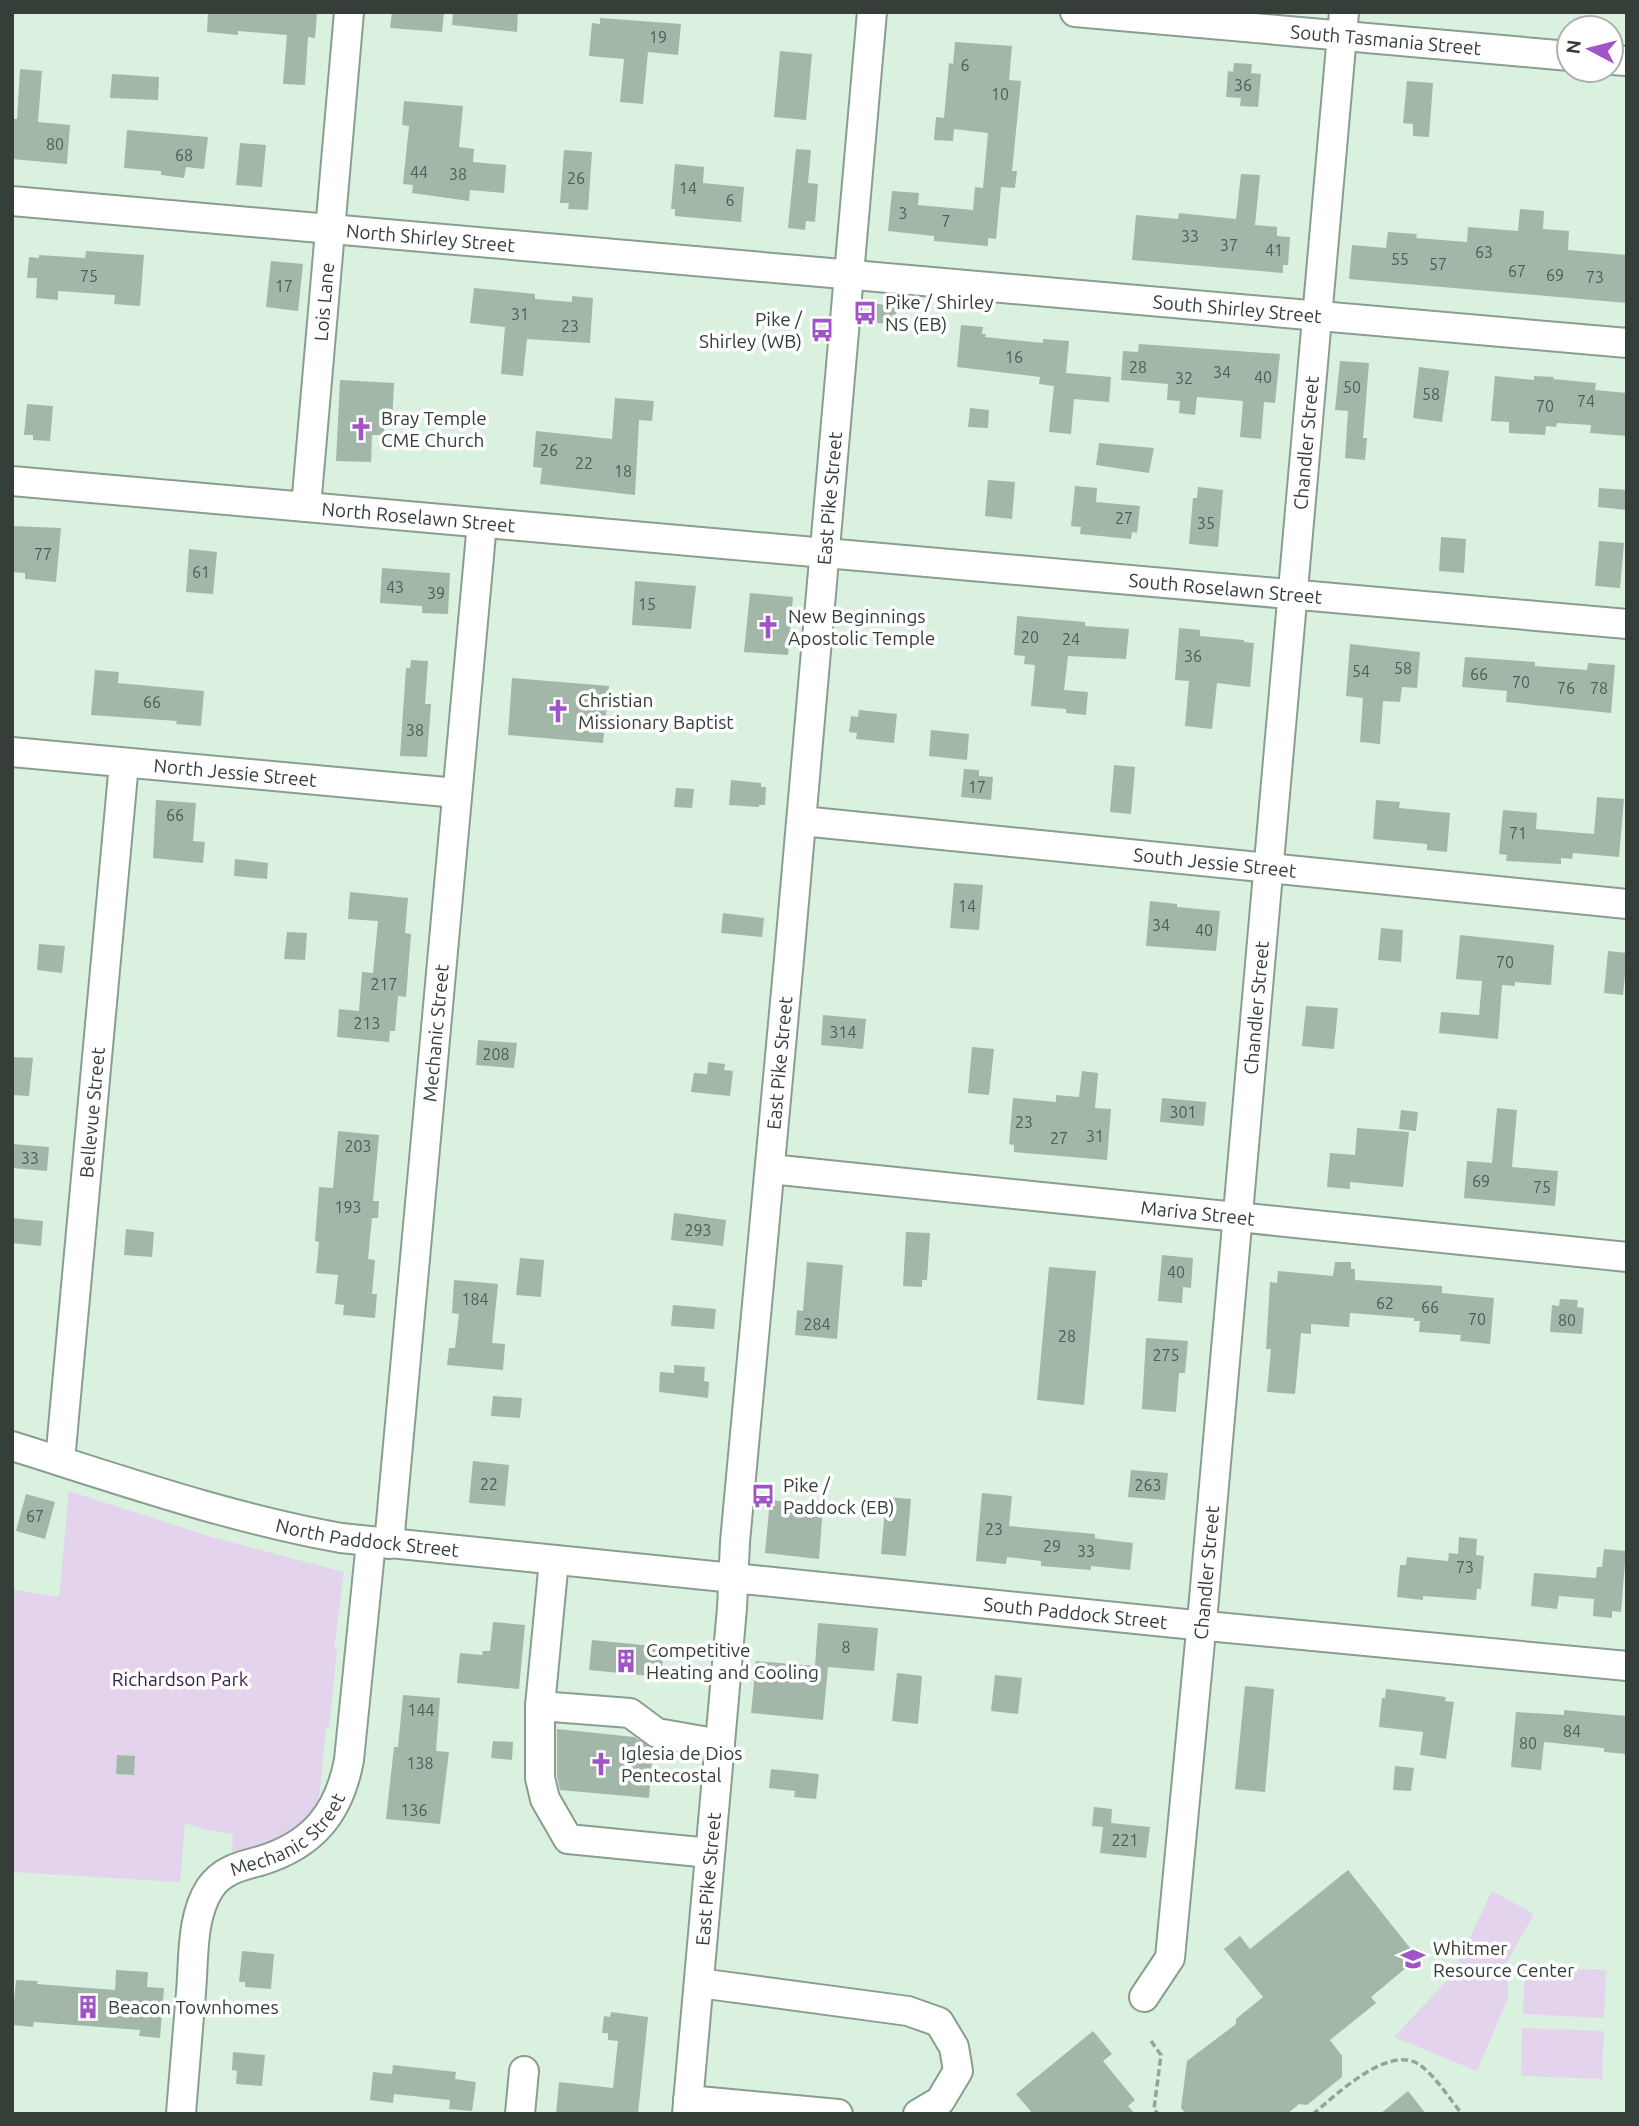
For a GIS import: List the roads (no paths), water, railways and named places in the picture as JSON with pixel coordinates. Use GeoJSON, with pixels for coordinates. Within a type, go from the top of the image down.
{"type":"FeatureCollection","features":[{"type":"Feature","properties":{"kind":"street","name":"Lois Lane"},"geometry":{"type":"LineString","coordinates":[[306,507],[349,12]]}},
{"type":"Feature","properties":{"kind":"street","name":"East Pike Street"},"geometry":{"type":"LineString","coordinates":[[688,2107],[872,12]]}},
{"type":"Feature","properties":{"kind":"street","name":"South Tasmania Street"},"geometry":{"type":"LineString","coordinates":[[1075,12],[1342,24],[1555,54]]}},
{"type":"Feature","properties":{"kind":"street","name":"Chandler Street"},"geometry":{"type":"LineString","coordinates":[[1144,1997],[1170,1958],[1342,24]]}},
{"type":"Feature","properties":{"kind":"street","name":"North Shirley Street"},"geometry":{"type":"LineString","coordinates":[[12,201],[849,274]]}},
{"type":"Feature","properties":{"kind":"street","name":"South Shirley Street"},"geometry":{"type":"LineString","coordinates":[[849,274],[1627,343]]}},
{"type":"Feature","properties":{"kind":"street","name":"North Roselawn Street"},"geometry":{"type":"LineString","coordinates":[[12,481],[825,553]]}},
{"type":"Feature","properties":{"kind":"street","name":"Mechanic Street"},"geometry":{"type":"LineString","coordinates":[[181,2114],[196,1926],[207,1891],[229,1870],[284,1852],[303,1841],[328,1816],[340,1794],[349,1759],[380,1543],[482,523]]}},
{"type":"Feature","properties":{"kind":"street","name":"South Roselawn Street"},"geometry":{"type":"LineString","coordinates":[[825,553],[1627,624]]}},
{"type":"Feature","properties":{"kind":"street","name":"North Jessie Street"},"geometry":{"type":"LineString","coordinates":[[12,752],[457,793]]}},
{"type":"Feature","properties":{"kind":"street","name":"Bellevue Street"},"geometry":{"type":"LineString","coordinates":[[60,1461],[124,763]]}},
{"type":"Feature","properties":{"kind":"street","name":"South Jessie Street"},"geometry":{"type":"LineString","coordinates":[[802,821],[1627,904]]}},
{"type":"Feature","properties":{"kind":"street","name":"Mariva Street"},"geometry":{"type":"LineString","coordinates":[[770,1169],[1627,1256]]}},
{"type":"Feature","properties":{"kind":"street","name":"North Paddock Street"},"geometry":{"type":"LineString","coordinates":[[12,1446],[241,1517],[313,1533],[380,1543],[733,1579]]}},
{"type":"Feature","properties":{"kind":"street"},"geometry":{"type":"LineString","coordinates":[[554,1560],[540,1706],[540,1778],[545,1799],[568,1839],[710,1853]]}},
{"type":"Feature","properties":{"kind":"street","name":"South Paddock Street"},"geometry":{"type":"LineString","coordinates":[[733,1579],[1627,1666]]}},
{"type":"Feature","properties":{"kind":"street"},"geometry":{"type":"LineString","coordinates":[[540,1706],[630,1713],[657,1733],[720,1744]]}},
{"type":"Feature","properties":{"kind":"street"},"geometry":{"type":"LineString","coordinates":[[699,1983],[908,2011],[939,2022],[954,2048],[958,2071],[936,2110]]}},
{"type":"Feature","properties":{"kind":"street"},"geometry":{"type":"LineString","coordinates":[[520,2114],[524,2071]]}},
{"type":"Feature","properties":{"kind":"street"},"geometry":{"type":"LineString","coordinates":[[688,2107],[838,2114]]}},
{"type":"Feature","properties":{"kind":"place","name":"Pike / Shirley NS (EB)"},"geometry":{"type":"Point","coordinates":[865,313]}},
{"type":"Feature","properties":{"kind":"place","name":"Pike / Shirley (WB)"},"geometry":{"type":"Point","coordinates":[822,330]}},
{"type":"Feature","properties":{"kind":"place","name":"Bray Temple CME Church"},"geometry":{"type":"Point","coordinates":[361,429]}},
{"type":"Feature","properties":{"kind":"place","name":"New Beginnings Apostolic Temple"},"geometry":{"type":"Point","coordinates":[768,627]}},
{"type":"Feature","properties":{"kind":"place","name":"Christian Missionary Baptist"},"geometry":{"type":"Point","coordinates":[558,711]}},
{"type":"Feature","properties":{"kind":"place","name":"Pike / Paddock (EB)"},"geometry":{"type":"Point","coordinates":[763,1496]}},
{"type":"Feature","properties":{"kind":"place","name":"Competitive Heating and Cooling"},"geometry":{"type":"Point","coordinates":[626,1661]}},
{"type":"Feature","properties":{"kind":"place","name":"Iglesia de Dios Pentecostal"},"geometry":{"type":"Point","coordinates":[601,1764]}},
{"type":"Feature","properties":{"kind":"place","name":"Whitmer Resource Center"},"geometry":{"type":"Point","coordinates":[1413,1959]}},
{"type":"Feature","properties":{"kind":"place","name":"Beacon Townhomes"},"geometry":{"type":"Point","coordinates":[88,2007]}},
{"type":"Feature","properties":{"kind":"park label","name":"Richardson Park"},"geometry":{"type":"Point","coordinates":[180,1679]}}]}
